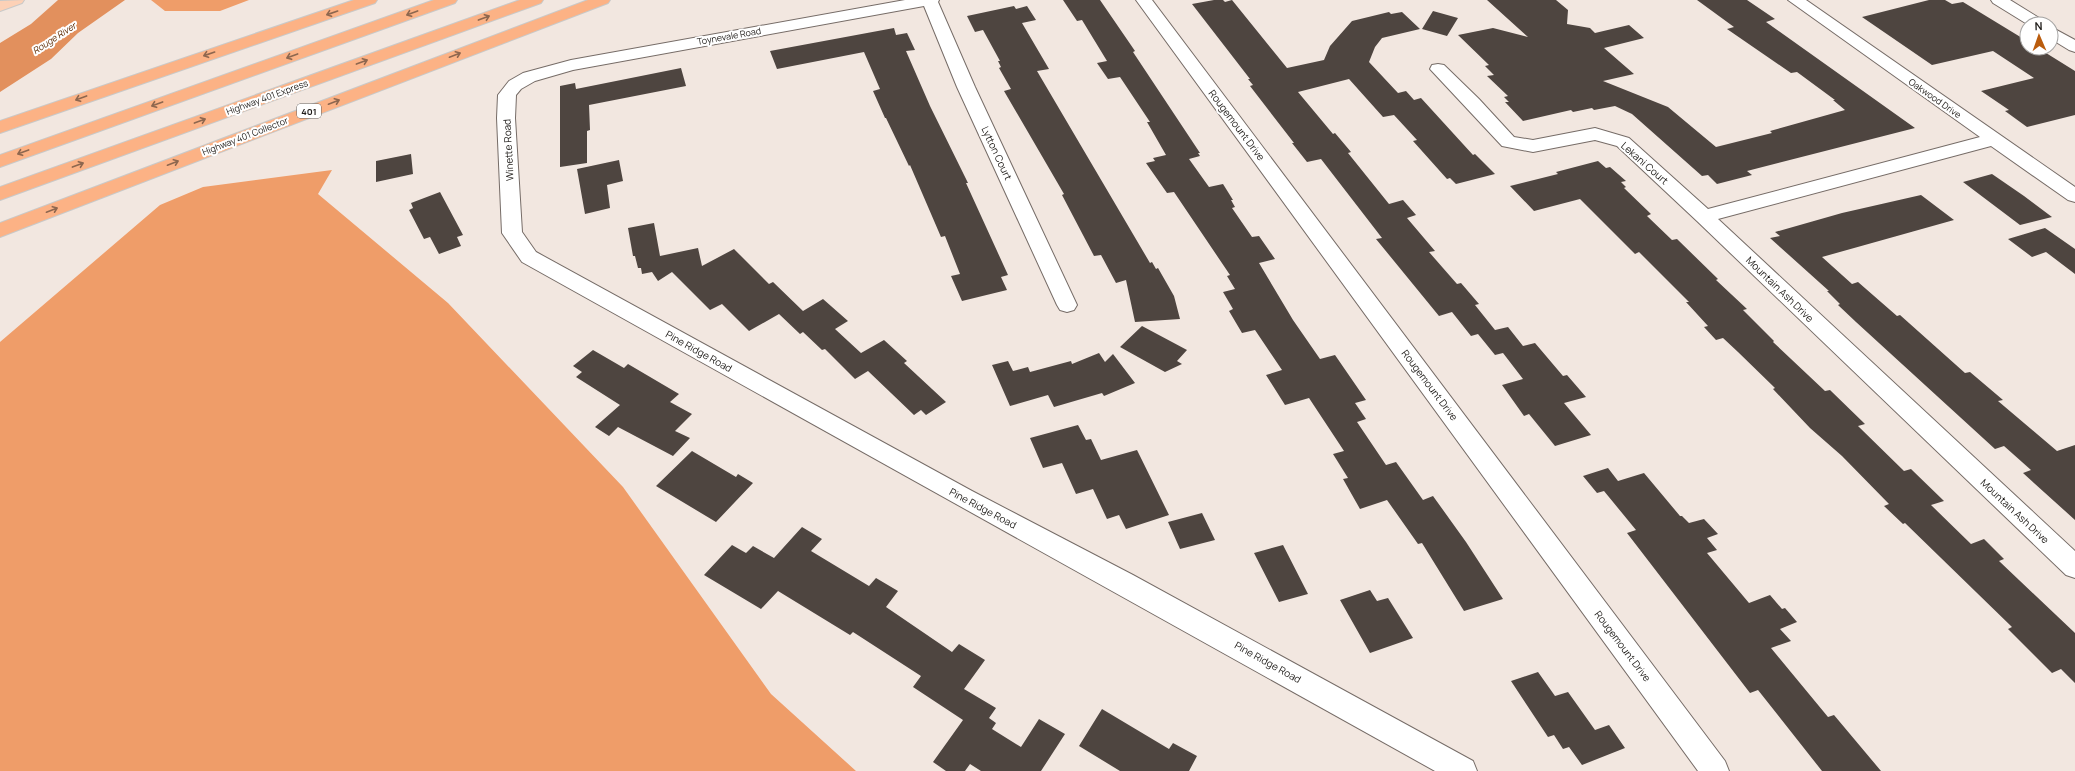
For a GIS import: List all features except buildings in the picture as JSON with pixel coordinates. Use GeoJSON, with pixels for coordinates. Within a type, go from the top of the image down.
{"type":"FeatureCollection","features":[{"type":"Feature","properties":{"kind":"highway"},"geometry":{"type":"LineString","coordinates":[[0,127],[118,85],[369,0]]}},
{"type":"Feature","properties":{"kind":"highway"},"geometry":{"type":"LineString","coordinates":[[0,161],[449,0]]}},
{"type":"Feature","properties":{"kind":"highway","name":"Highway 401 Express"},"geometry":{"type":"LineString","coordinates":[[0,194],[534,0]]}},
{"type":"Feature","properties":{"kind":"highway","name":"Highway 401 Collector"},"geometry":{"type":"LineString","coordinates":[[8,227],[602,0]]}},
{"type":"Feature","properties":{"kind":"main road"},"geometry":{"type":"LineString","coordinates":[[0,6],[16,0]]}},
{"type":"Feature","properties":{"kind":"street","name":"Toynevale Road"},"geometry":{"type":"LineString","coordinates":[[529,78],[571,65],[930,0]]}},
{"type":"Feature","properties":{"kind":"street","name":"Lytton Court"},"geometry":{"type":"LineString","coordinates":[[930,0],[966,87],[1067,305]]}},
{"type":"Feature","properties":{"kind":"street","name":"Rougemount Drive"},"geometry":{"type":"LineString","coordinates":[[1144,0],[1715,771]]}},
{"type":"Feature","properties":{"kind":"street","name":"Oakwood Drive"},"geometry":{"type":"LineString","coordinates":[[1796,0],[2075,196]]}},
{"type":"Feature","properties":{"kind":"street"},"geometry":{"type":"LineString","coordinates":[[1999,0],[2025,16]]}},
{"type":"Feature","properties":{"kind":"street"},"geometry":{"type":"LineString","coordinates":[[2059,37],[2075,47]]}},
{"type":"Feature","properties":{"kind":"street","name":"Lekani Court"},"geometry":{"type":"LineString","coordinates":[[1438,69],[1473,103],[1508,142],[1533,146],[1595,134],[1623,142],[1704,216]]}},
{"type":"Feature","properties":{"kind":"street","name":"Winette Road"},"geometry":{"type":"LineString","coordinates":[[512,233],[506,118],[507,95],[515,85],[529,78]]}},
{"type":"Feature","properties":{"kind":"street"},"geometry":{"type":"LineString","coordinates":[[1704,216],[1995,140]]}},
{"type":"Feature","properties":{"kind":"street","name":"Mountain Ash Drive"},"geometry":{"type":"LineString","coordinates":[[1704,216],[2075,568]]}},
{"type":"Feature","properties":{"kind":"street","name":"Pine Ridge Road"},"geometry":{"type":"LineString","coordinates":[[512,233],[529,257],[964,498],[1124,583],[1463,771]]}},
{"type":"Feature","properties":{"kind":"shaded area"},"geometry":{"type":"Polygon","coordinates":[[[151,0],[249,0],[220,11],[165,11],[151,0]]]}},
{"type":"Feature","properties":{"kind":"shaded area"},"geometry":{"type":"Polygon","coordinates":[[[332,170],[318,194],[448,303],[623,487],[771,694],[856,771],[0,771],[0,342],[160,205],[203,187],[332,170]]]}},
{"type":"Feature","properties":{"kind":"water","name":"Rouge River"},"geometry":{"type":"Polygon","coordinates":[[[58,0],[125,0],[78,33],[51,59],[0,92],[0,43],[31,24],[58,0]]]}}]}
